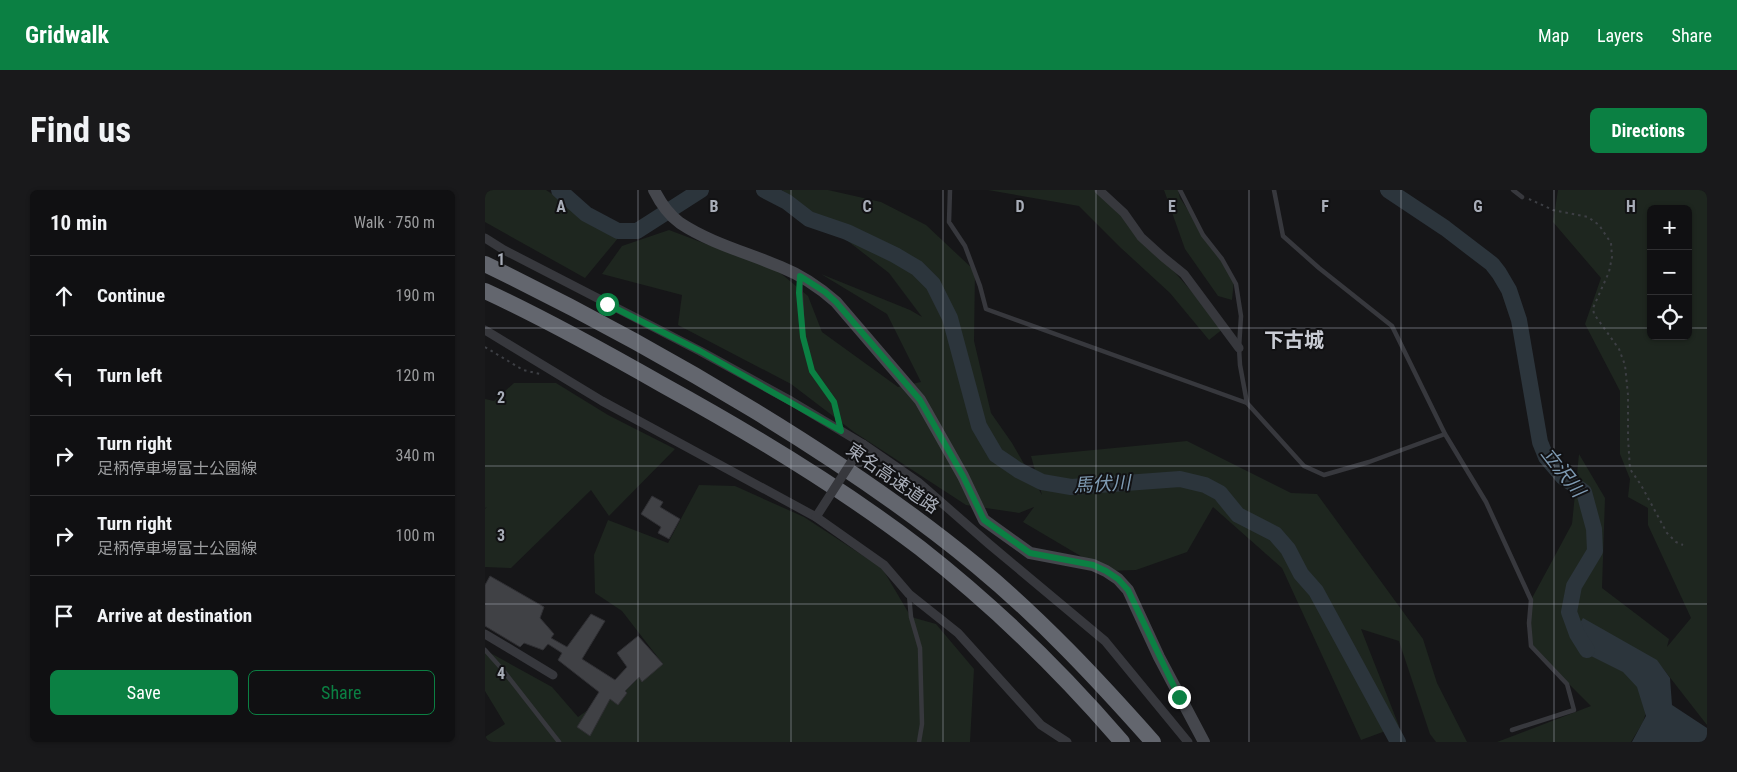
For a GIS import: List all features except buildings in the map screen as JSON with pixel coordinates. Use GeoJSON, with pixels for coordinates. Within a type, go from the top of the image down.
{"type":"FeatureCollection","features":[{"type":"Feature","properties":{"kind":"highway","name":"東名高速道路"},"geometry":{"type":"LineString","coordinates":[[485,264],[610,327],[715,387],[792,434],[874,488],[957,550],[1029,612],[1084,666],[1153,742]]}},
{"type":"Feature","properties":{"kind":"highway"},"geometry":{"type":"LineString","coordinates":[[485,291],[599,349],[727,420],[799,464],[919,547],[1011,625],[1078,693],[1122,742]]}},
{"type":"Feature","properties":{"kind":"main road"},"geometry":{"type":"LineString","coordinates":[[655,191],[667,210],[679,222],[699,234],[800,276],[825,292],[836,302],[920,400],[963,476],[984,520],[1030,553],[1093,565],[1118,579],[1128,590],[1163,665],[1204,742]]}},
{"type":"Feature","properties":{"kind":"street"},"geometry":{"type":"LineString","coordinates":[[1099,190],[1124,213],[1141,237],[1184,274],[1239,348]]}},
{"type":"Feature","properties":{"kind":"street"},"geometry":{"type":"LineString","coordinates":[[485,238],[504,250],[700,351],[863,444],[918,482],[1105,641],[1188,742]]}},
{"type":"Feature","properties":{"kind":"street"},"geometry":{"type":"LineString","coordinates":[[485,330],[602,400],[817,517],[884,565],[909,594],[958,633],[1041,725],[1067,742]]}},
{"type":"Feature","properties":{"kind":"street"},"geometry":{"type":"LineString","coordinates":[[817,517],[863,444]]}},
{"type":"Feature","properties":{"kind":"street"},"geometry":{"type":"LineString","coordinates":[[485,634],[553,675]]}},
{"type":"Feature","properties":{"kind":"lane"},"geometry":{"type":"LineString","coordinates":[[950,190],[949,222],[965,246],[980,286],[986,309],[1247,403],[1304,466],[1324,475],[1369,462],[1445,434]]}},
{"type":"Feature","properties":{"kind":"lane"},"geometry":{"type":"LineString","coordinates":[[1180,190],[1203,236],[1222,259],[1236,284],[1241,316],[1240,365],[1247,403]]}},
{"type":"Feature","properties":{"kind":"lane"},"geometry":{"type":"LineString","coordinates":[[1274,190],[1283,236],[1319,268],[1392,326],[1445,434],[1486,502],[1531,600],[1529,623],[1531,646],[1567,684],[1574,710],[1512,730]]}},
{"type":"Feature","properties":{"kind":"lane"},"geometry":{"type":"LineString","coordinates":[[1513,190],[1522,197]]}},
{"type":"Feature","properties":{"kind":"lane"},"geometry":{"type":"LineString","coordinates":[[800,276],[799,293],[803,337],[812,371],[834,402],[841,431]]}},
{"type":"Feature","properties":{"kind":"lane"},"geometry":{"type":"LineString","coordinates":[[909,594],[911,617],[920,648],[922,724],[919,742]]}},
{"type":"Feature","properties":{"kind":"lane"},"geometry":{"type":"LineString","coordinates":[[485,650],[559,742]]}},
{"type":"Feature","properties":{"kind":"path"},"geometry":{"type":"LineString","coordinates":[[1522,197],[1553,210],[1588,217],[1599,225],[1611,243],[1609,272],[1593,308],[1594,314],[1619,349],[1625,365],[1629,395],[1627,438],[1630,468],[1667,534],[1683,545]]}},
{"type":"Feature","properties":{"kind":"path"},"geometry":{"type":"LineString","coordinates":[[485,347],[523,370],[540,374]]}},
{"type":"Feature","properties":{"kind":"shaded area"},"geometry":{"type":"Polygon","coordinates":[[[485,190],[546,190],[619,237],[585,278],[485,222],[485,190]]]}},
{"type":"Feature","properties":{"kind":"shaded area"},"geometry":{"type":"Polygon","coordinates":[[[782,190],[828,190],[881,202],[926,225],[975,271],[974,341],[991,413],[1012,443],[1042,495],[1031,456],[1187,441],[1291,493],[1317,494],[1423,639],[1437,683],[1467,742],[1436,742],[1430,734],[1399,641],[1361,629],[1399,726],[1361,740],[1282,568],[1213,507],[1187,552],[1136,570],[1106,571],[1023,522],[1034,507],[1019,513],[966,505],[854,432],[791,384],[678,325],[682,295],[602,274],[622,246],[669,230],[778,271],[808,296],[822,332],[898,387],[921,382],[887,314],[821,274],[910,310],[922,317],[889,273],[782,190]]]}},
{"type":"Feature","properties":{"kind":"shaded area"},"geometry":{"type":"Polygon","coordinates":[[[988,190],[1102,190],[1224,328],[1209,340],[1170,293],[1079,206],[988,190]]]}},
{"type":"Feature","properties":{"kind":"shaded area"},"geometry":{"type":"Polygon","coordinates":[[[1164,190],[1178,190],[1180,198],[1234,280],[1232,300],[1218,296],[1185,249],[1164,190]]]}},
{"type":"Feature","properties":{"kind":"shaded area"},"geometry":{"type":"Polygon","coordinates":[[[1558,190],[1707,190],[1707,725],[1661,666],[1643,722],[1631,742],[1497,742],[1591,706],[1531,646],[1531,600],[1572,524],[1579,454],[1605,498],[1602,588],[1669,639],[1667,647],[1691,618],[1648,525],[1648,508],[1628,497],[1630,479],[1620,454],[1620,391],[1585,324],[1601,278],[1553,222],[1558,190]]]}},
{"type":"Feature","properties":{"kind":"shaded area"},"geometry":{"type":"Polygon","coordinates":[[[514,383],[556,383],[608,415],[675,449],[609,516],[591,490],[511,568],[485,567],[485,509],[487,507],[485,508],[485,399],[494,401],[514,383]]]}},
{"type":"Feature","properties":{"kind":"shaded area"},"geometry":{"type":"Polygon","coordinates":[[[699,485],[735,486],[804,517],[882,568],[911,617],[936,624],[974,669],[970,742],[485,742],[485,737],[505,724],[485,691],[485,650],[552,687],[578,717],[606,697],[663,664],[622,611],[595,593],[594,555],[608,520],[668,543],[699,485]]]}},
{"type":"Feature","properties":{"kind":"shaded area"},"geometry":{"type":"Polygon","coordinates":[[[1583,618],[1657,660],[1670,678],[1672,705],[1707,728],[1707,742],[1632,742],[1646,716],[1637,687],[1623,672],[1583,652],[1571,638],[1583,618]]]}},
{"type":"Feature","properties":{"kind":"waterway","name":"馬伏川"},"geometry":{"type":"LineString","coordinates":[[559,190],[586,214],[618,231],[637,231],[701,190]]}},
{"type":"Feature","properties":{"kind":"waterway","name":"馬伏川"},"geometry":{"type":"LineString","coordinates":[[764,190],[787,202],[809,219],[847,232],[895,255],[917,268],[933,284],[950,318],[979,426],[996,455],[1018,470],[1042,482],[1071,487],[1180,479],[1205,485],[1220,493],[1238,515],[1275,534],[1288,549],[1301,574],[1316,591],[1398,742]]}},
{"type":"Feature","properties":{"kind":"waterway","name":"立沢川"},"geometry":{"type":"LineString","coordinates":[[1388,190],[1445,228],[1492,264],[1509,290],[1519,320],[1540,442],[1546,457],[1563,477],[1584,492],[1594,529],[1595,551],[1574,586],[1569,612],[1577,634],[1587,650]]}},
{"type":"Feature","properties":{"kind":"district","name":"下古城"},"geometry":{"type":"Point","coordinates":[1294,340]}},
{"type":"Feature","properties":{"kind":"route"},"geometry":{"type":"LineString","coordinates":[[607,304],[700,351],[841,431],[834,402],[812,371],[803,337],[799,293],[800,276],[811,282],[836,302],[920,400],[963,476],[984,520],[1030,553],[1093,565],[1118,579],[1128,590],[1179,697]]}}]}
